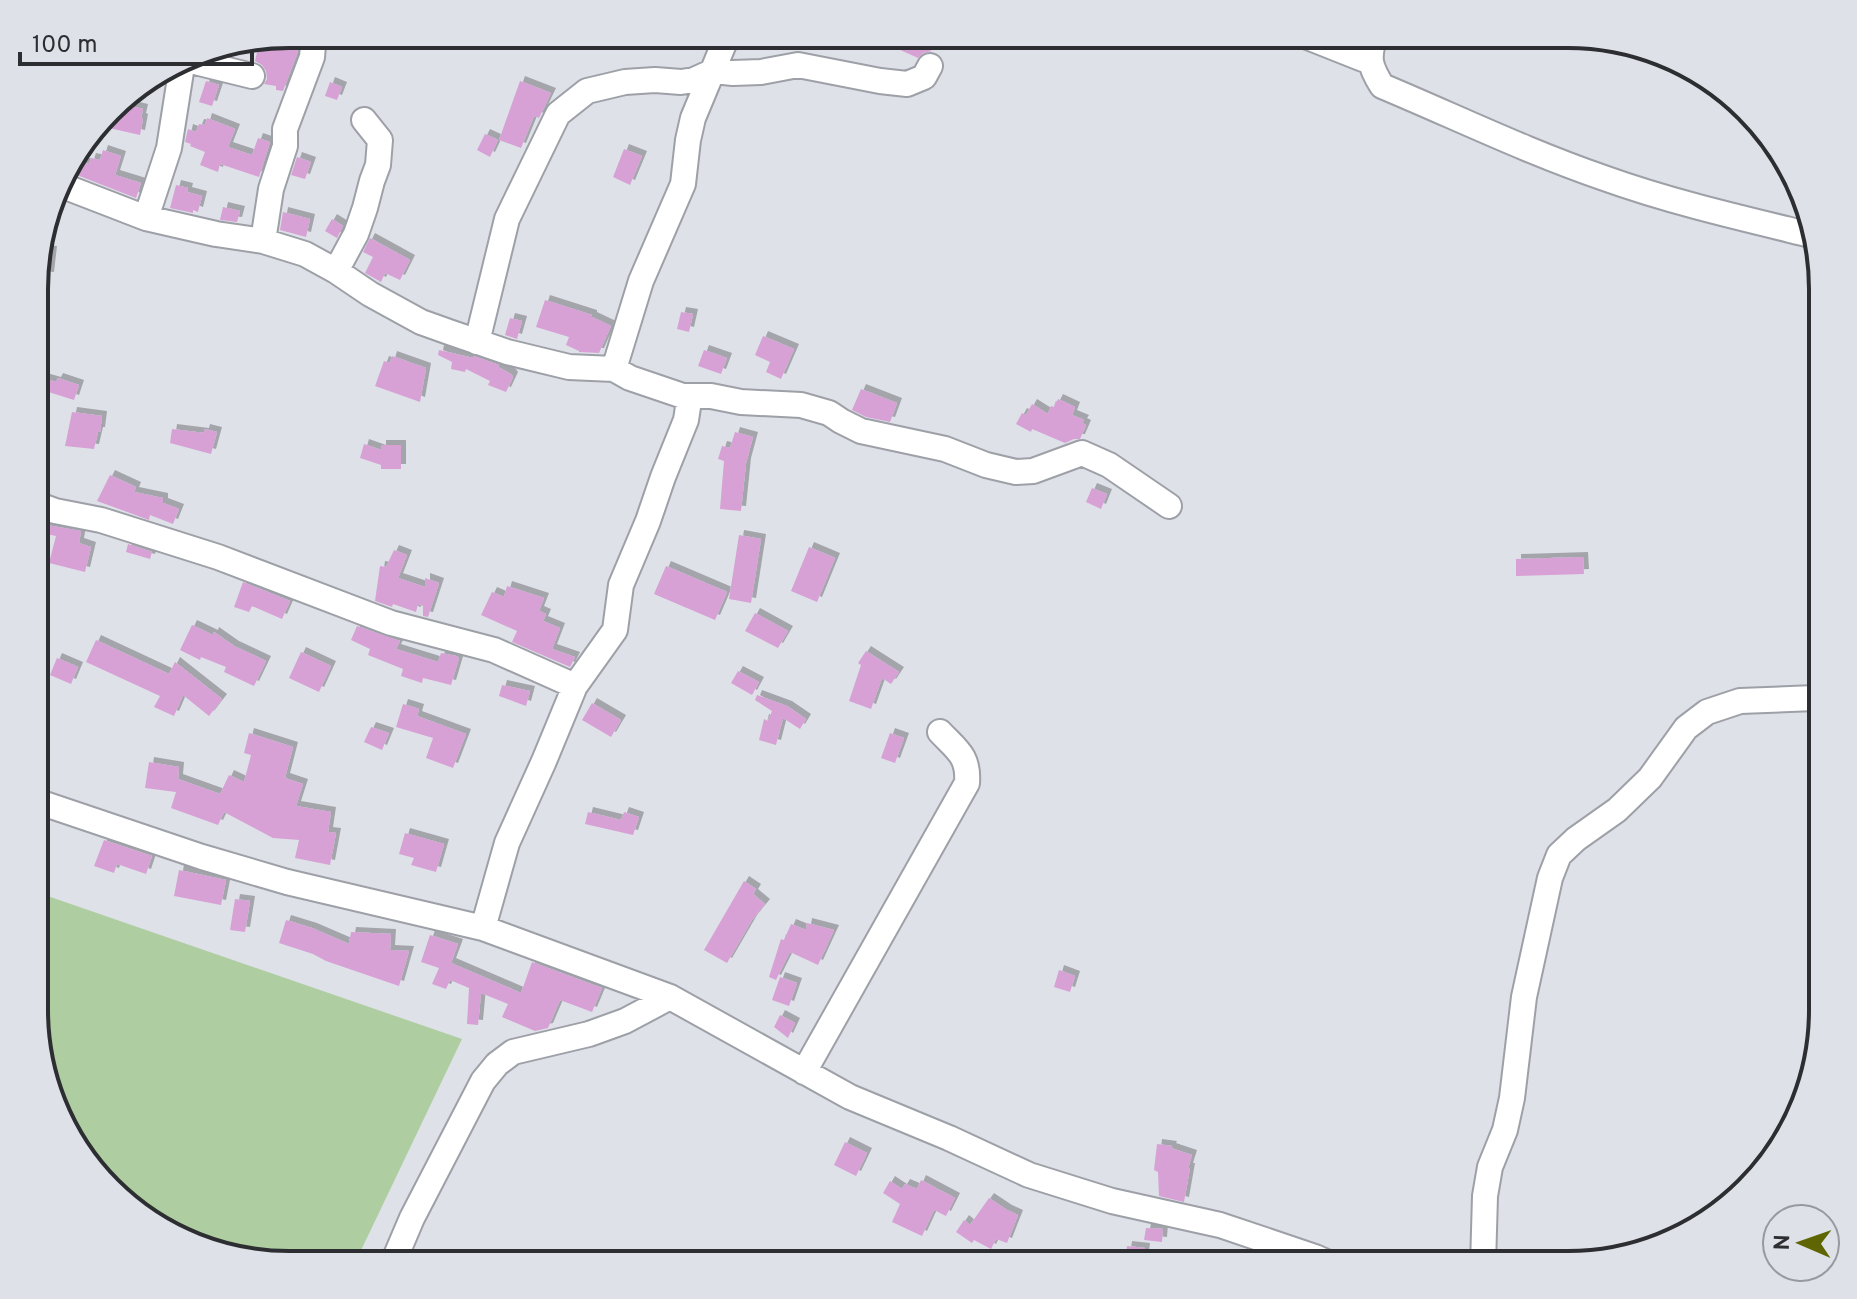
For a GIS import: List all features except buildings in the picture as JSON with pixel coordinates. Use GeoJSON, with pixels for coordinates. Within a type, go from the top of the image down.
{"type":"FeatureCollection","features":[{"type":"Feature","properties":{"kind":"street"},"geometry":{"type":"LineString","coordinates":[[263,241],[271,189],[285,146],[285,129],[313,48]]}},
{"type":"Feature","properties":{"kind":"street"},"geometry":{"type":"LineString","coordinates":[[614,369],[641,281],[683,184],[693,118],[723,48]]}},
{"type":"Feature","properties":{"kind":"street"},"geometry":{"type":"LineString","coordinates":[[1337,49],[1363,59]]}},
{"type":"Feature","properties":{"kind":"street"},"geometry":{"type":"LineString","coordinates":[[1371,49],[1372,69],[1382,86],[1528,149],[1603,178],[1700,208],[1802,233]]}},
{"type":"Feature","properties":{"kind":"street"},"geometry":{"type":"LineString","coordinates":[[204,64],[252,76]]}},
{"type":"Feature","properties":{"kind":"street"},"geometry":{"type":"LineString","coordinates":[[477,342],[507,219],[558,114],[587,91],[625,82],[694,80],[714,71],[761,72],[798,65],[907,84],[924,77],[930,66]]}},
{"type":"Feature","properties":{"kind":"street"},"geometry":{"type":"LineString","coordinates":[[146,218],[169,148],[181,74]]}},
{"type":"Feature","properties":{"kind":"street"},"geometry":{"type":"LineString","coordinates":[[336,271],[356,234],[378,165],[380,140],[364,120]]}},
{"type":"Feature","properties":{"kind":"street"},"geometry":{"type":"LineString","coordinates":[[70,189],[146,218],[263,241],[305,254],[421,322],[507,352],[569,367],[614,369],[630,378],[683,396],[801,405],[829,413],[861,431],[945,449],[986,465],[1016,472],[1033,471],[1082,453],[1109,465],[1169,506]]}},
{"type":"Feature","properties":{"kind":"street"},"geometry":{"type":"LineString","coordinates":[[483,928],[507,843],[575,686],[615,630],[621,585],[686,420],[688,407],[683,396]]}},
{"type":"Feature","properties":{"kind":"street"},"geometry":{"type":"LineString","coordinates":[[48,509],[101,520],[218,557],[391,623],[494,650],[575,686]]}},
{"type":"Feature","properties":{"kind":"street"},"geometry":{"type":"LineString","coordinates":[[1483,1251],[1485,1196],[1490,1167],[1505,1130],[1512,1098],[1524,997],[1550,878],[1559,855],[1639,789],[1686,728],[1707,712],[1740,701],[1808,698]]}},
{"type":"Feature","properties":{"kind":"street"},"geometry":{"type":"LineString","coordinates":[[804,1072],[967,783],[968,768],[961,754],[940,732]]}},
{"type":"Feature","properties":{"kind":"street"},"geometry":{"type":"LineString","coordinates":[[49,805],[287,882],[483,928],[670,997],[850,1097],[1029,1175],[1112,1201],[1220,1225],[1297,1251]]}},
{"type":"Feature","properties":{"kind":"street"},"geometry":{"type":"LineString","coordinates":[[398,1250],[483,1081],[497,1064],[513,1052],[589,1034],[625,1021],[670,997]]}},
{"type":"Feature","properties":{"kind":"green space"},"geometry":{"type":"Polygon","coordinates":[[[49,896],[462,1039],[361,1250],[273,1250],[211,1238],[182,1226],[130,1191],[98,1157],[80,1131],[66,1102],[53,1057],[49,1026],[49,896]]]}}]}
